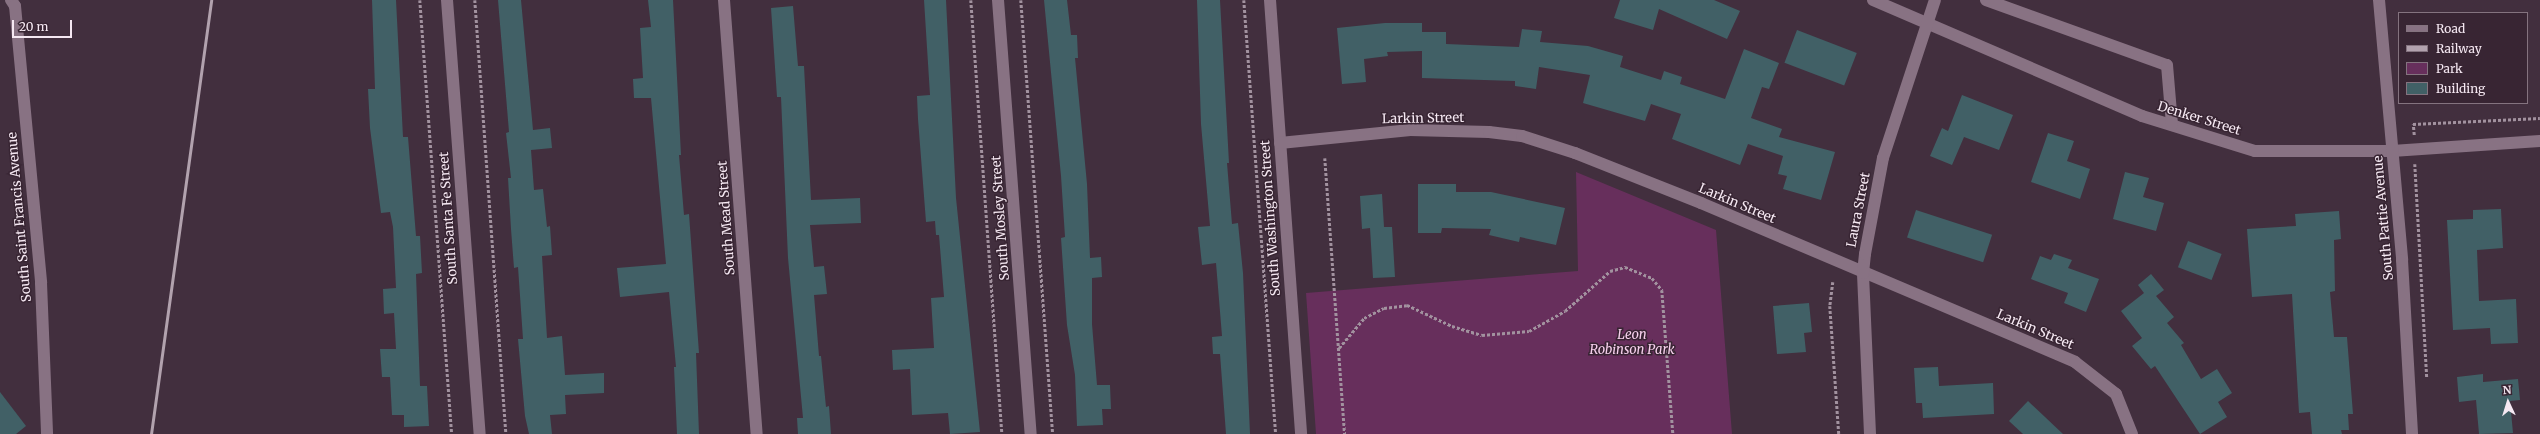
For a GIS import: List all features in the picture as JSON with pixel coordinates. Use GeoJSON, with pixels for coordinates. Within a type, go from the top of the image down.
{"type":"FeatureCollection","features":[{"type":"Feature","properties":{"kind":"street","name":"South Saint Francis Avenue"},"geometry":{"type":"LineString","coordinates":[[11,0],[15,6],[41,283],[47,434]]}},
{"type":"Feature","properties":{"kind":"street","name":"South Santa Fe Street"},"geometry":{"type":"LineString","coordinates":[[447,0],[480,434]]}},
{"type":"Feature","properties":{"kind":"street","name":"South Mead Street"},"geometry":{"type":"LineString","coordinates":[[724,0],[757,434]]}},
{"type":"Feature","properties":{"kind":"street","name":"South Mosley Street"},"geometry":{"type":"LineString","coordinates":[[998,0],[1032,434]]}},
{"type":"Feature","properties":{"kind":"street","name":"South Washington Street"},"geometry":{"type":"LineString","coordinates":[[1270,0],[1301,434]]}},
{"type":"Feature","properties":{"kind":"street","name":"Denker Street"},"geometry":{"type":"LineString","coordinates":[[1873,0],[2142,116],[2255,151],[2392,151],[2540,141]]}},
{"type":"Feature","properties":{"kind":"street","name":"Laura Street"},"geometry":{"type":"LineString","coordinates":[[1870,434],[1863,273],[1883,158],[1934,0]]}},
{"type":"Feature","properties":{"kind":"street"},"geometry":{"type":"LineString","coordinates":[[1986,0],[2167,65],[2172,125]]}},
{"type":"Feature","properties":{"kind":"street","name":"South Pattie Avenue"},"geometry":{"type":"LineString","coordinates":[[2379,0],[2392,151],[2412,434]]}},
{"type":"Feature","properties":{"kind":"street","name":"Larkin Street"},"geometry":{"type":"LineString","coordinates":[[1280,143],[1410,130],[1522,136],[1575,153],[1701,203],[2075,362],[2116,394],[2132,434]]}},
{"type":"Feature","properties":{"kind":"path"},"geometry":{"type":"LineString","coordinates":[[420,0],[452,434]]}},
{"type":"Feature","properties":{"kind":"path"},"geometry":{"type":"LineString","coordinates":[[474,0],[506,434]]}},
{"type":"Feature","properties":{"kind":"path"},"geometry":{"type":"LineString","coordinates":[[971,0],[1002,434]]}},
{"type":"Feature","properties":{"kind":"path"},"geometry":{"type":"LineString","coordinates":[[1021,0],[1053,434]]}},
{"type":"Feature","properties":{"kind":"path"},"geometry":{"type":"LineString","coordinates":[[1244,0],[1276,434]]}},
{"type":"Feature","properties":{"kind":"path"},"geometry":{"type":"LineString","coordinates":[[2427,379],[2413,124],[2540,118]]}},
{"type":"Feature","properties":{"kind":"path"},"geometry":{"type":"LineString","coordinates":[[1325,158],[1345,434]]}},
{"type":"Feature","properties":{"kind":"path"},"geometry":{"type":"LineString","coordinates":[[1339,348],[1364,318],[1384,308],[1407,305],[1452,326],[1482,335],[1529,331],[1565,311],[1610,271],[1625,267],[1652,278],[1662,290],[1673,434]]}},
{"type":"Feature","properties":{"kind":"path"},"geometry":{"type":"LineString","coordinates":[[1833,282],[1830,306],[1839,434]]}},
{"type":"Feature","properties":{"kind":"green space","name":"Leon Robinson Park"},"geometry":{"type":"Polygon","coordinates":[[[1576,172],[1716,230],[1732,434],[1316,434],[1306,293],[1578,271],[1576,172]]]}},
{"type":"Feature","properties":{"kind":"building"},"geometry":{"type":"Polygon","coordinates":[[[372,0],[396,0],[403,137],[408,137],[416,236],[420,236],[422,273],[416,274],[420,386],[427,386],[429,426],[404,427],[404,415],[392,415],[390,377],[382,377],[380,349],[396,349],[394,313],[384,314],[383,289],[396,288],[393,227],[390,212],[381,213],[370,128],[368,89],[375,89],[372,0]]]}},
{"type":"Feature","properties":{"kind":"building"},"geometry":{"type":"Polygon","coordinates":[[[498,0],[521,0],[533,130],[550,128],[552,148],[531,150],[534,190],[543,189],[547,227],[550,226],[552,255],[542,256],[547,338],[562,336],[565,375],[604,373],[604,393],[565,395],[566,414],[550,415],[552,434],[529,434],[525,416],[518,339],[523,339],[518,267],[514,268],[511,229],[508,178],[511,178],[506,133],[509,132],[498,0]]]}},
{"type":"Feature","properties":{"kind":"building"},"geometry":{"type":"Polygon","coordinates":[[[648,0],[673,0],[681,155],[679,155],[684,215],[689,214],[699,353],[696,353],[699,434],[677,434],[674,367],[676,367],[669,292],[620,297],[617,268],[666,264],[651,98],[634,98],[633,79],[643,78],[640,28],[651,27],[648,0]]]}},
{"type":"Feature","properties":{"kind":"building"},"geometry":{"type":"Polygon","coordinates":[[[924,0],[946,0],[956,198],[980,432],[950,434],[948,413],[912,415],[910,369],[893,370],[892,350],[934,348],[931,298],[944,297],[939,235],[936,235],[935,221],[926,222],[918,119],[917,96],[930,95],[924,0]]]}},
{"type":"Feature","properties":{"kind":"building"},"geometry":{"type":"Polygon","coordinates":[[[1044,0],[1067,0],[1071,35],[1077,35],[1078,58],[1075,58],[1087,184],[1090,258],[1101,257],[1102,277],[1092,278],[1092,324],[1097,385],[1110,385],[1111,409],[1102,409],[1103,425],[1077,426],[1075,375],[1067,325],[1061,238],[1065,237],[1061,176],[1044,0]]]}},
{"type":"Feature","properties":{"kind":"building"},"geometry":{"type":"Polygon","coordinates":[[[1197,0],[1220,0],[1229,163],[1227,163],[1232,224],[1238,223],[1243,273],[1250,434],[1226,434],[1220,354],[1213,354],[1212,337],[1222,336],[1216,263],[1202,265],[1198,227],[1210,226],[1201,124],[1197,0]]]}},
{"type":"Feature","properties":{"kind":"building"},"geometry":{"type":"Polygon","coordinates":[[[1620,0],[1714,0],[1740,11],[1727,39],[1659,9],[1653,30],[1614,18],[1620,0]]]}},
{"type":"Feature","properties":{"kind":"building"},"geometry":{"type":"Polygon","coordinates":[[[793,6],[798,66],[804,66],[811,200],[860,198],[861,223],[810,225],[814,267],[824,266],[827,294],[814,295],[819,356],[821,356],[826,407],[829,406],[831,434],[798,434],[797,418],[803,418],[788,258],[781,97],[777,97],[771,8],[793,6]]]}},
{"type":"Feature","properties":{"kind":"building"},"geometry":{"type":"Polygon","coordinates":[[[1385,23],[1422,23],[1422,32],[1446,32],[1446,44],[1519,47],[1522,29],[1542,31],[1540,42],[1588,46],[1623,56],[1620,67],[1661,80],[1664,71],[1682,77],[1680,84],[1725,99],[1744,49],[1779,63],[1769,89],[1762,87],[1751,118],[1782,129],[1779,137],[1835,152],[1821,200],[1783,189],[1787,176],[1778,174],[1783,156],[1748,144],[1740,165],[1672,139],[1681,114],[1651,104],[1645,121],[1583,103],[1590,75],[1539,67],[1536,89],[1515,86],[1515,81],[1422,78],[1422,51],[1387,52],[1388,56],[1364,59],[1366,82],[1342,84],[1337,28],[1385,23]]]}},
{"type":"Feature","properties":{"kind":"building"},"geometry":{"type":"Polygon","coordinates":[[[1797,30],[1857,53],[1844,86],[1784,63],[1797,30]]]}},
{"type":"Feature","properties":{"kind":"building"},"geometry":{"type":"Polygon","coordinates":[[[1962,95],[2013,115],[1999,150],[1964,137],[1952,165],[1930,156],[1942,128],[1948,131],[1962,95]]]}},
{"type":"Feature","properties":{"kind":"building"},"geometry":{"type":"Polygon","coordinates":[[[2048,133],[2074,141],[2067,161],[2090,169],[2080,199],[2031,182],[2048,133]]]}},
{"type":"Feature","properties":{"kind":"building"},"geometry":{"type":"Polygon","coordinates":[[[2125,172],[2149,178],[2143,197],[2164,203],[2156,231],[2113,219],[2125,172]]]}},
{"type":"Feature","properties":{"kind":"building"},"geometry":{"type":"Polygon","coordinates":[[[1418,184],[1456,184],[1456,192],[1491,192],[1565,208],[1556,245],[1520,237],[1519,242],[1489,235],[1491,229],[1442,228],[1441,233],[1418,233],[1418,184]]]}},
{"type":"Feature","properties":{"kind":"building"},"geometry":{"type":"Polygon","coordinates":[[[1382,194],[1384,227],[1392,227],[1395,277],[1373,278],[1370,228],[1362,229],[1360,196],[1382,194]]]}},
{"type":"Feature","properties":{"kind":"building"},"geometry":{"type":"Polygon","coordinates":[[[2501,209],[2503,248],[2477,250],[2479,301],[2516,299],[2518,343],[2491,344],[2490,328],[2453,330],[2447,220],[2473,219],[2473,210],[2501,209]]]}},
{"type":"Feature","properties":{"kind":"building"},"geometry":{"type":"Polygon","coordinates":[[[1916,210],[1992,235],[1983,262],[1907,238],[1916,210]]]}},
{"type":"Feature","properties":{"kind":"building"},"geometry":{"type":"Polygon","coordinates":[[[2339,211],[2341,239],[2334,240],[2335,291],[2330,292],[2334,337],[2347,337],[2353,414],[2348,414],[2349,430],[2341,430],[2342,434],[2312,434],[2310,412],[2299,413],[2292,294],[2252,297],[2247,229],[2296,226],[2295,214],[2339,211]]]}},
{"type":"Feature","properties":{"kind":"building"},"geometry":{"type":"Polygon","coordinates":[[[2188,241],[2222,254],[2212,280],[2178,267],[2188,241]]]}},
{"type":"Feature","properties":{"kind":"building"},"geometry":{"type":"Polygon","coordinates":[[[2054,254],[2072,260],[2068,268],[2099,279],[2086,312],[2064,303],[2068,293],[2031,279],[2040,256],[2051,260],[2054,254]]]}},
{"type":"Feature","properties":{"kind":"building"},"geometry":{"type":"Polygon","coordinates":[[[2151,274],[2164,290],[2156,296],[2174,317],[2167,323],[2184,343],[2181,345],[2201,379],[2217,369],[2232,393],[2218,402],[2227,417],[2200,434],[2155,366],[2151,369],[2132,346],[2142,338],[2121,311],[2144,293],[2138,285],[2151,274]]]}},
{"type":"Feature","properties":{"kind":"building"},"geometry":{"type":"Polygon","coordinates":[[[1809,303],[1812,332],[1804,333],[1806,352],[1777,354],[1773,306],[1809,303]]]}},
{"type":"Feature","properties":{"kind":"building"},"geometry":{"type":"Polygon","coordinates":[[[1938,367],[1939,386],[1993,383],[1994,414],[1923,418],[1922,403],[1916,403],[1914,368],[1938,367]]]}},
{"type":"Feature","properties":{"kind":"building"},"geometry":{"type":"Polygon","coordinates":[[[2483,374],[2483,382],[2518,379],[2520,400],[2510,401],[2513,433],[2479,434],[2476,400],[2459,402],[2457,377],[2483,374]]]}},
{"type":"Feature","properties":{"kind":"building"},"geometry":{"type":"Polygon","coordinates":[[[0,392],[26,426],[16,434],[0,434],[0,392]]]}},
{"type":"Feature","properties":{"kind":"building"},"geometry":{"type":"Polygon","coordinates":[[[2028,401],[2063,434],[2023,434],[2009,421],[2028,401]]]}},
{"type":"Feature","properties":{"kind":"railway"},"geometry":{"type":"LineString","coordinates":[[151,434],[211,0]]}}]}
